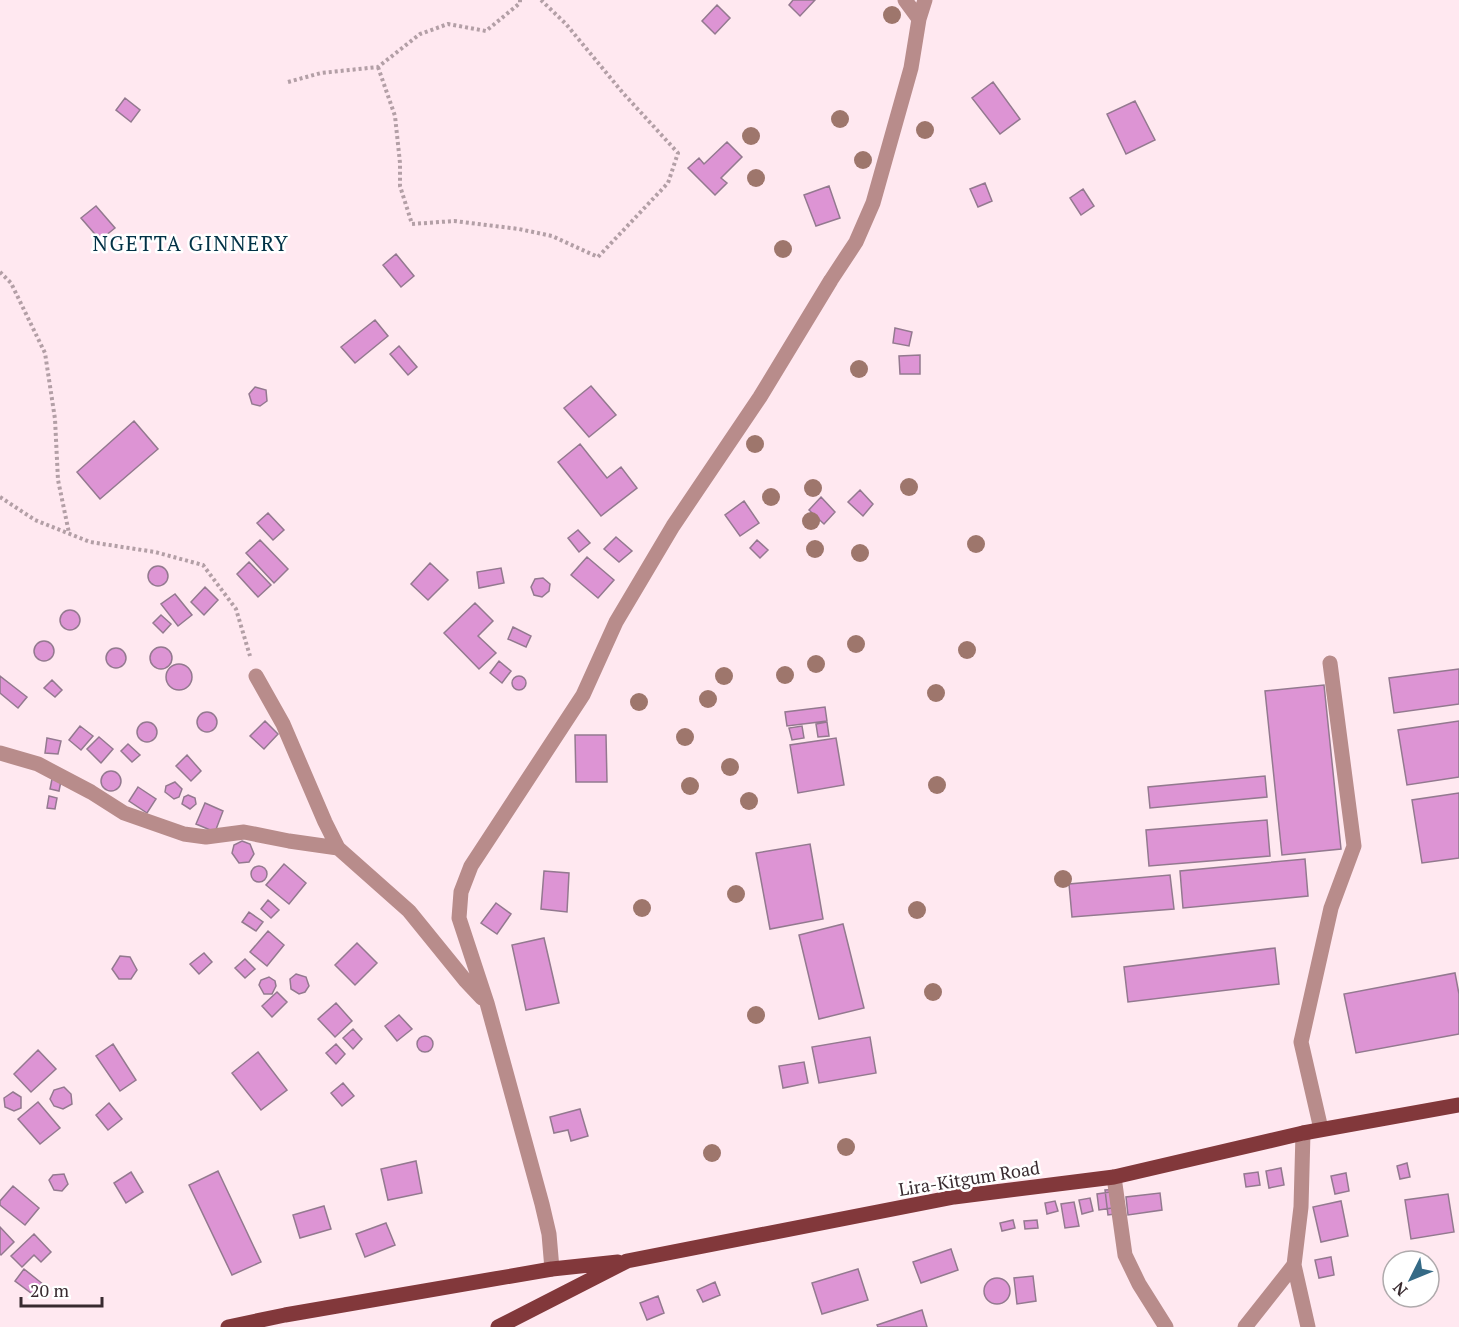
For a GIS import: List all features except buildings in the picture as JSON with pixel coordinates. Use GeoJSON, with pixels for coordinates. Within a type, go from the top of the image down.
{"type":"FeatureCollection","features":[{"type":"Feature","properties":{"kind":"main road","name":"Lira-Kitgum Road"},"geometry":{"type":"LineString","coordinates":[[498,1327],[627,1261],[954,1197],[1114,1177],[1303,1132],[1459,1105]]}},
{"type":"Feature","properties":{"kind":"main road"},"geometry":{"type":"LineString","coordinates":[[228,1327],[552,1269],[627,1261]]}},
{"type":"Feature","properties":{"kind":"street"},"geometry":{"type":"LineString","coordinates":[[905,0],[918,19]]}},
{"type":"Feature","properties":{"kind":"street"},"geometry":{"type":"LineString","coordinates":[[552,1269],[549,1234],[542,1204],[487,1003],[459,918],[461,892],[471,866],[583,695],[616,622],[673,526],[760,397],[856,242],[873,203],[911,68],[918,19],[926,0]]}},
{"type":"Feature","properties":{"kind":"street"},"geometry":{"type":"LineString","coordinates":[[1321,1130],[1301,1041],[1331,908],[1354,846],[1330,663]]}},
{"type":"Feature","properties":{"kind":"street"},"geometry":{"type":"LineString","coordinates":[[256,676],[283,724],[338,848],[409,911],[465,980],[487,1003]]}},
{"type":"Feature","properties":{"kind":"street"},"geometry":{"type":"LineString","coordinates":[[0,753],[38,764],[67,778],[124,813],[184,834],[206,837],[230,832],[244,832],[289,842],[338,848]]}},
{"type":"Feature","properties":{"kind":"street"},"geometry":{"type":"LineString","coordinates":[[1303,1132],[1300,1207],[1294,1264],[1308,1327]]}},
{"type":"Feature","properties":{"kind":"street"},"geometry":{"type":"LineString","coordinates":[[1114,1177],[1125,1255],[1139,1284],[1166,1327]]}},
{"type":"Feature","properties":{"kind":"street"},"geometry":{"type":"LineString","coordinates":[[1245,1327],[1294,1264]]}},
{"type":"Feature","properties":{"kind":"path"},"geometry":{"type":"LineString","coordinates":[[288,82],[321,73],[378,68],[420,34],[448,24],[486,32],[520,3],[520,0]]}},
{"type":"Feature","properties":{"kind":"path"},"geometry":{"type":"LineString","coordinates":[[378,68],[395,116],[400,186],[412,224],[454,221],[519,230],[552,236],[598,257],[668,183],[678,153],[623,93],[566,24],[541,0]]}},
{"type":"Feature","properties":{"kind":"path"},"geometry":{"type":"LineString","coordinates":[[0,272],[11,283],[45,353],[55,419],[58,480],[69,533]]}},
{"type":"Feature","properties":{"kind":"path"},"geometry":{"type":"LineString","coordinates":[[0,497],[35,520],[90,542],[155,552],[202,565],[236,609],[256,676]]}},
{"type":"Feature","properties":{"kind":"district","name":"NGETTA GINNERY"},"geometry":{"type":"Point","coordinates":[191,243]}}]}
